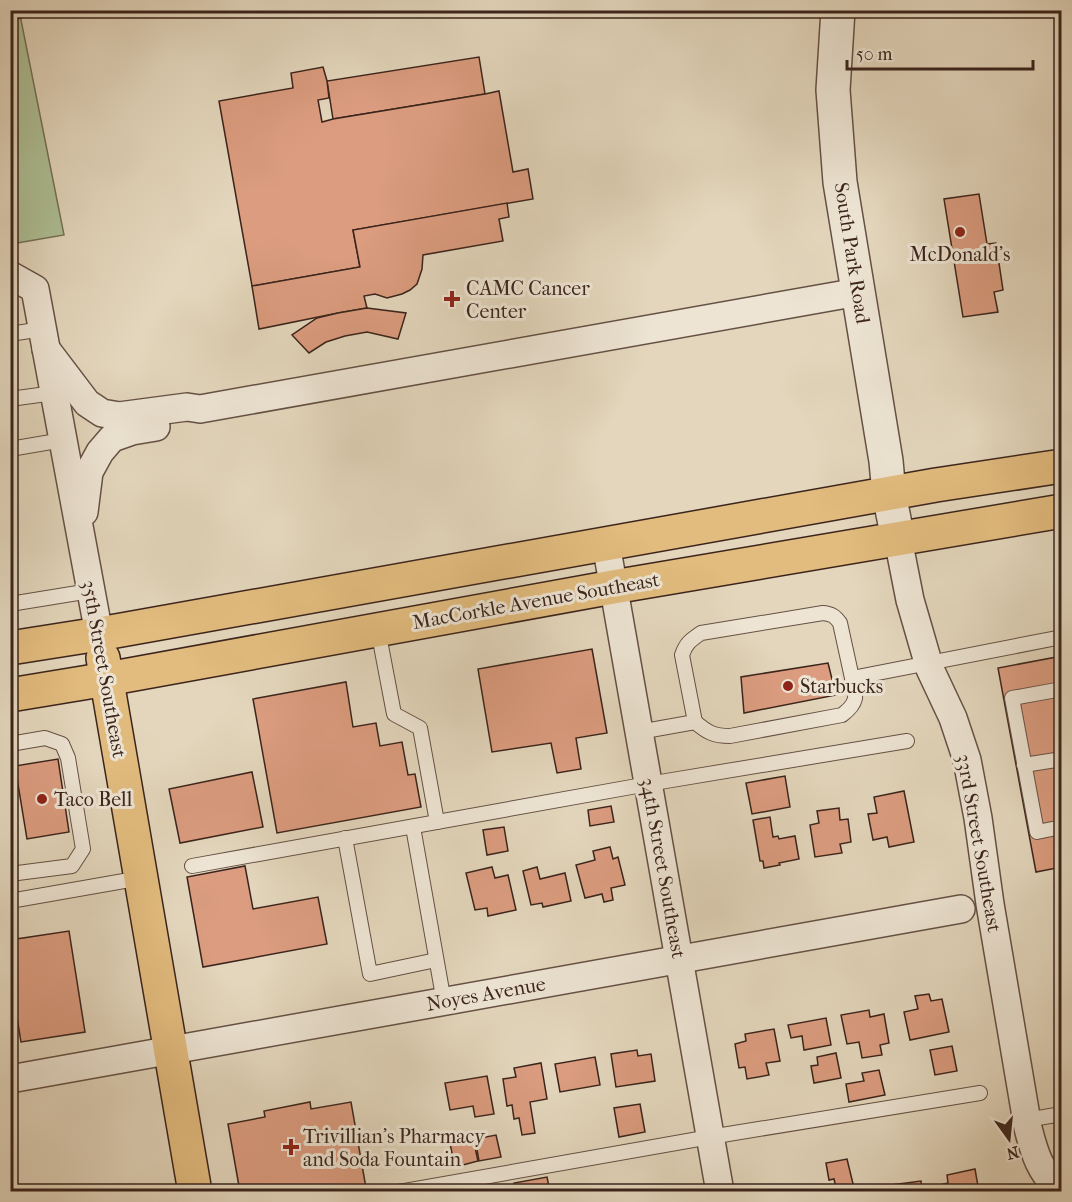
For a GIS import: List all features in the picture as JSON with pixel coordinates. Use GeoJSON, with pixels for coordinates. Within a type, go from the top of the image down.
{"type":"FeatureCollection","features":[{"type":"Feature","properties":{"kind":"main road"},"geometry":{"type":"LineString","coordinates":[[10,648],[936,485],[1062,466]]}},
{"type":"Feature","properties":{"kind":"main road","name":"MacCorkle Avenue Southeast"},"geometry":{"type":"LineString","coordinates":[[10,695],[613,587],[1062,511]]}},
{"type":"Feature","properties":{"kind":"main road","name":"35th Street Southeast"},"geometry":{"type":"LineString","coordinates":[[99,634],[195,1191]]}},
{"type":"Feature","properties":{"kind":"street","name":"South Park Road"},"geometry":{"type":"LineString","coordinates":[[838,10],[833,90],[840,182],[886,461],[889,494]]}},
{"type":"Feature","properties":{"kind":"street","name":"35th Street Southeast"},"geometry":{"type":"LineString","coordinates":[[10,275],[34,289],[99,634]]}},
{"type":"Feature","properties":{"kind":"street"},"geometry":{"type":"LineString","coordinates":[[44,339],[87,404],[102,413],[119,416],[187,406],[200,409],[858,292]]}},
{"type":"Feature","properties":{"kind":"street"},"geometry":{"type":"LineString","coordinates":[[81,534],[89,472],[100,452],[112,438],[132,431],[182,423],[200,409]]}},
{"type":"Feature","properties":{"kind":"street","name":"33rd Street Southeast"},"geometry":{"type":"LineString","coordinates":[[889,494],[910,600],[930,669],[953,718],[967,760],[1026,1119],[1036,1156],[1049,1180],[1060,1191]]}},
{"type":"Feature","properties":{"kind":"street","name":"34th Street Southeast"},"geometry":{"type":"LineString","coordinates":[[606,543],[720,1191]]}},
{"type":"Feature","properties":{"kind":"street","name":"Noyes Avenue"},"geometry":{"type":"LineString","coordinates":[[10,1079],[961,909]]}},
{"type":"Feature","properties":{"kind":"lane"},"geometry":{"type":"LineString","coordinates":[[10,334],[44,339]]}},
{"type":"Feature","properties":{"kind":"lane"},"geometry":{"type":"LineString","coordinates":[[10,399],[54,393]]}},
{"type":"Feature","properties":{"kind":"lane"},"geometry":{"type":"LineString","coordinates":[[10,449],[63,440]]}},
{"type":"Feature","properties":{"kind":"lane"},"geometry":{"type":"LineString","coordinates":[[10,604],[90,591]]}},
{"type":"Feature","properties":{"kind":"lane"},"geometry":{"type":"LineString","coordinates":[[639,732],[694,722],[717,736],[730,736],[842,715],[849,710],[856,692],[840,623],[836,617],[823,613],[701,633],[692,639],[685,646],[682,655],[694,722]]}},
{"type":"Feature","properties":{"kind":"lane"},"geometry":{"type":"LineString","coordinates":[[378,630],[394,714],[420,728],[437,822]]}},
{"type":"Feature","properties":{"kind":"lane"},"geometry":{"type":"LineString","coordinates":[[852,678],[1062,637]]}},
{"type":"Feature","properties":{"kind":"lane"},"geometry":{"type":"LineString","coordinates":[[1062,689],[1012,698],[1037,832],[1062,827]]}},
{"type":"Feature","properties":{"kind":"lane"},"geometry":{"type":"LineString","coordinates":[[10,744],[45,738],[62,744],[68,758],[83,849],[72,866],[10,874]]}},
{"type":"Feature","properties":{"kind":"lane"},"geometry":{"type":"LineString","coordinates":[[192,867],[648,784],[906,741]]}},
{"type":"Feature","properties":{"kind":"lane"},"geometry":{"type":"LineString","coordinates":[[1024,765],[1062,759]]}},
{"type":"Feature","properties":{"kind":"lane"},"geometry":{"type":"LineString","coordinates":[[413,827],[444,1002]]}},
{"type":"Feature","properties":{"kind":"lane"},"geometry":{"type":"LineString","coordinates":[[345,838],[370,974],[435,960]]}},
{"type":"Feature","properties":{"kind":"lane"},"geometry":{"type":"LineString","coordinates":[[10,901],[141,878]]}},
{"type":"Feature","properties":{"kind":"lane"},"geometry":{"type":"LineString","coordinates":[[399,1191],[980,1093]]}},
{"type":"Feature","properties":{"kind":"lane"},"geometry":{"type":"LineString","coordinates":[[1026,1119],[1062,1114]]}},
{"type":"Feature","properties":{"kind":"green space"},"geometry":{"type":"Polygon","coordinates":[[[19,10],[64,235],[11,244],[10,11],[19,10]]]}},
{"type":"Feature","properties":{"kind":"building"},"geometry":{"type":"Polygon","coordinates":[[[10,10],[21,10],[22,18],[10,20],[10,10]]]}},
{"type":"Feature","properties":{"kind":"building"},"geometry":{"type":"Polygon","coordinates":[[[479,57],[485,94],[333,119],[327,81],[479,57]]]}},
{"type":"Feature","properties":{"kind":"building"},"geometry":{"type":"Polygon","coordinates":[[[323,67],[329,98],[318,100],[322,122],[499,91],[513,172],[528,169],[533,199],[353,230],[360,267],[252,286],[219,101],[293,88],[291,73],[323,67]]]}},
{"type":"Feature","properties":{"kind":"building"},"geometry":{"type":"Polygon","coordinates":[[[979,194],[987,244],[996,243],[1003,290],[994,292],[998,312],[963,317],[944,199],[979,194]]]}},
{"type":"Feature","properties":{"kind":"building"},"geometry":{"type":"Polygon","coordinates":[[[507,203],[509,217],[499,219],[503,241],[423,255],[422,269],[417,284],[410,290],[387,298],[375,294],[364,296],[367,308],[259,329],[252,286],[360,267],[353,230],[507,203]]]}},
{"type":"Feature","properties":{"kind":"building"},"geometry":{"type":"Polygon","coordinates":[[[367,308],[406,313],[398,339],[367,332],[326,342],[309,353],[292,335],[317,318],[367,308]]]}},
{"type":"Feature","properties":{"kind":"building"},"geometry":{"type":"Polygon","coordinates":[[[592,649],[607,733],[576,738],[581,769],[557,773],[551,743],[492,752],[478,669],[592,649]]]}},
{"type":"Feature","properties":{"kind":"building"},"geometry":{"type":"Polygon","coordinates":[[[1062,656],[1062,867],[1036,872],[998,668],[1062,656]]]}},
{"type":"Feature","properties":{"kind":"building","name":"Starbucks"},"geometry":{"type":"Polygon","coordinates":[[[828,663],[836,695],[744,713],[741,677],[828,663]]]}},
{"type":"Feature","properties":{"kind":"building"},"geometry":{"type":"Polygon","coordinates":[[[346,682],[353,727],[376,723],[380,746],[402,742],[408,775],[415,774],[421,807],[277,833],[253,699],[346,682]]]}},
{"type":"Feature","properties":{"kind":"building","name":"Taco Bell"},"geometry":{"type":"Polygon","coordinates":[[[58,759],[69,832],[27,839],[15,766],[58,759]]]}},
{"type":"Feature","properties":{"kind":"building"},"geometry":{"type":"Polygon","coordinates":[[[252,772],[263,827],[180,843],[169,789],[252,772]]]}},
{"type":"Feature","properties":{"kind":"building"},"geometry":{"type":"Polygon","coordinates":[[[785,776],[790,807],[752,814],[746,783],[785,776]]]}},
{"type":"Feature","properties":{"kind":"building"},"geometry":{"type":"Polygon","coordinates":[[[904,791],[914,842],[889,847],[887,837],[873,840],[868,814],[877,813],[874,797],[904,791]]]}},
{"type":"Feature","properties":{"kind":"building"},"geometry":{"type":"Polygon","coordinates":[[[611,806],[614,822],[590,826],[588,810],[611,806]]]}},
{"type":"Feature","properties":{"kind":"building"},"geometry":{"type":"Polygon","coordinates":[[[839,808],[840,820],[848,819],[851,842],[840,844],[842,853],[815,857],[810,825],[819,823],[817,811],[839,808]]]}},
{"type":"Feature","properties":{"kind":"building"},"geometry":{"type":"Polygon","coordinates":[[[770,817],[773,837],[778,836],[779,839],[795,836],[799,859],[764,868],[763,861],[760,861],[753,820],[770,817]]]}},
{"type":"Feature","properties":{"kind":"building"},"geometry":{"type":"Polygon","coordinates":[[[504,827],[508,851],[487,855],[483,830],[504,827]]]}},
{"type":"Feature","properties":{"kind":"building"},"geometry":{"type":"Polygon","coordinates":[[[610,847],[613,859],[618,857],[625,885],[611,888],[613,900],[604,902],[602,894],[585,898],[576,865],[595,860],[593,851],[610,847]]]}},
{"type":"Feature","properties":{"kind":"building"},"geometry":{"type":"Polygon","coordinates":[[[245,866],[253,909],[318,897],[327,944],[203,967],[187,877],[245,866]]]}},
{"type":"Feature","properties":{"kind":"building"},"geometry":{"type":"Polygon","coordinates":[[[492,867],[495,878],[508,875],[516,910],[488,916],[487,908],[475,910],[466,873],[492,867]]]}},
{"type":"Feature","properties":{"kind":"building"},"geometry":{"type":"Polygon","coordinates":[[[537,867],[540,879],[565,873],[571,901],[543,907],[542,903],[531,905],[523,871],[537,867]]]}},
{"type":"Feature","properties":{"kind":"building"},"geometry":{"type":"Polygon","coordinates":[[[69,931],[85,1032],[21,1042],[10,975],[10,940],[69,931]]]}},
{"type":"Feature","properties":{"kind":"building"},"geometry":{"type":"Polygon","coordinates":[[[929,994],[931,1001],[942,999],[949,1032],[910,1040],[904,1012],[918,1009],[915,996],[929,994]]]}},
{"type":"Feature","properties":{"kind":"building"},"geometry":{"type":"Polygon","coordinates":[[[869,1010],[870,1017],[884,1014],[889,1043],[880,1045],[882,1055],[862,1058],[859,1042],[847,1044],[841,1015],[869,1010]]]}},
{"type":"Feature","properties":{"kind":"building"},"geometry":{"type":"Polygon","coordinates":[[[826,1018],[831,1045],[804,1050],[802,1036],[791,1038],[788,1025],[826,1018]]]}},
{"type":"Feature","properties":{"kind":"building"},"geometry":{"type":"Polygon","coordinates":[[[774,1029],[780,1061],[766,1063],[769,1075],[747,1079],[745,1067],[739,1068],[735,1044],[746,1041],[745,1034],[774,1029]]]}},
{"type":"Feature","properties":{"kind":"building"},"geometry":{"type":"Polygon","coordinates":[[[952,1046],[957,1071],[935,1075],[930,1050],[952,1046]]]}},
{"type":"Feature","properties":{"kind":"building"},"geometry":{"type":"Polygon","coordinates":[[[637,1050],[638,1056],[651,1054],[655,1081],[616,1087],[611,1054],[637,1050]]]}},
{"type":"Feature","properties":{"kind":"building"},"geometry":{"type":"Polygon","coordinates":[[[836,1053],[841,1078],[814,1083],[811,1066],[818,1065],[817,1057],[836,1053]]]}},
{"type":"Feature","properties":{"kind":"building"},"geometry":{"type":"Polygon","coordinates":[[[595,1057],[600,1085],[560,1092],[555,1064],[595,1057]]]}},
{"type":"Feature","properties":{"kind":"building"},"geometry":{"type":"Polygon","coordinates":[[[541,1063],[547,1099],[530,1102],[535,1133],[522,1135],[519,1118],[514,1119],[512,1105],[507,1106],[503,1079],[516,1077],[514,1068],[541,1063]]]}},
{"type":"Feature","properties":{"kind":"building"},"geometry":{"type":"Polygon","coordinates":[[[879,1070],[885,1095],[849,1102],[846,1084],[864,1081],[862,1073],[879,1070]]]}},
{"type":"Feature","properties":{"kind":"building"},"geometry":{"type":"Polygon","coordinates":[[[487,1076],[494,1114],[475,1117],[473,1106],[450,1110],[445,1083],[487,1076]]]}},
{"type":"Feature","properties":{"kind":"building"},"geometry":{"type":"Polygon","coordinates":[[[310,1102],[311,1109],[351,1102],[366,1188],[348,1192],[240,1192],[228,1124],[265,1117],[264,1111],[310,1102]]]}},
{"type":"Feature","properties":{"kind":"building"},"geometry":{"type":"Polygon","coordinates":[[[640,1104],[645,1132],[619,1137],[614,1108],[640,1104]]]}},
{"type":"Feature","properties":{"kind":"building"},"geometry":{"type":"Polygon","coordinates":[[[472,1134],[478,1161],[455,1167],[449,1139],[472,1134]]]}},
{"type":"Feature","properties":{"kind":"building"},"geometry":{"type":"Polygon","coordinates":[[[496,1135],[501,1157],[479,1161],[475,1139],[496,1135]]]}},
{"type":"Feature","properties":{"kind":"building"},"geometry":{"type":"Polygon","coordinates":[[[847,1159],[855,1192],[837,1192],[834,1179],[829,1180],[826,1163],[847,1159]]]}},
{"type":"Feature","properties":{"kind":"building"},"geometry":{"type":"Polygon","coordinates":[[[975,1169],[979,1192],[936,1192],[935,1186],[948,1183],[947,1175],[975,1169]]]}},
{"type":"Feature","properties":{"kind":"building"},"geometry":{"type":"Polygon","coordinates":[[[547,1177],[550,1192],[515,1192],[514,1183],[547,1177]]]}},
{"type":"Feature","properties":{"kind":"building"},"geometry":{"type":"Polygon","coordinates":[[[921,1181],[922,1192],[877,1192],[876,1187],[921,1181]]]}},
{"type":"Feature","properties":{"kind":"place","name":"McDonald's"},"geometry":{"type":"Point","coordinates":[960,232]}},
{"type":"Feature","properties":{"kind":"place","name":"CAMC Cancer Center"},"geometry":{"type":"Point","coordinates":[452,299]}},
{"type":"Feature","properties":{"kind":"place","name":"Starbucks"},"geometry":{"type":"Point","coordinates":[788,686]}},
{"type":"Feature","properties":{"kind":"place","name":"Taco Bell"},"geometry":{"type":"Point","coordinates":[42,799]}},
{"type":"Feature","properties":{"kind":"place","name":"Trivillian's Pharmacy and Soda Fountain"},"geometry":{"type":"Point","coordinates":[291,1147]}}]}
